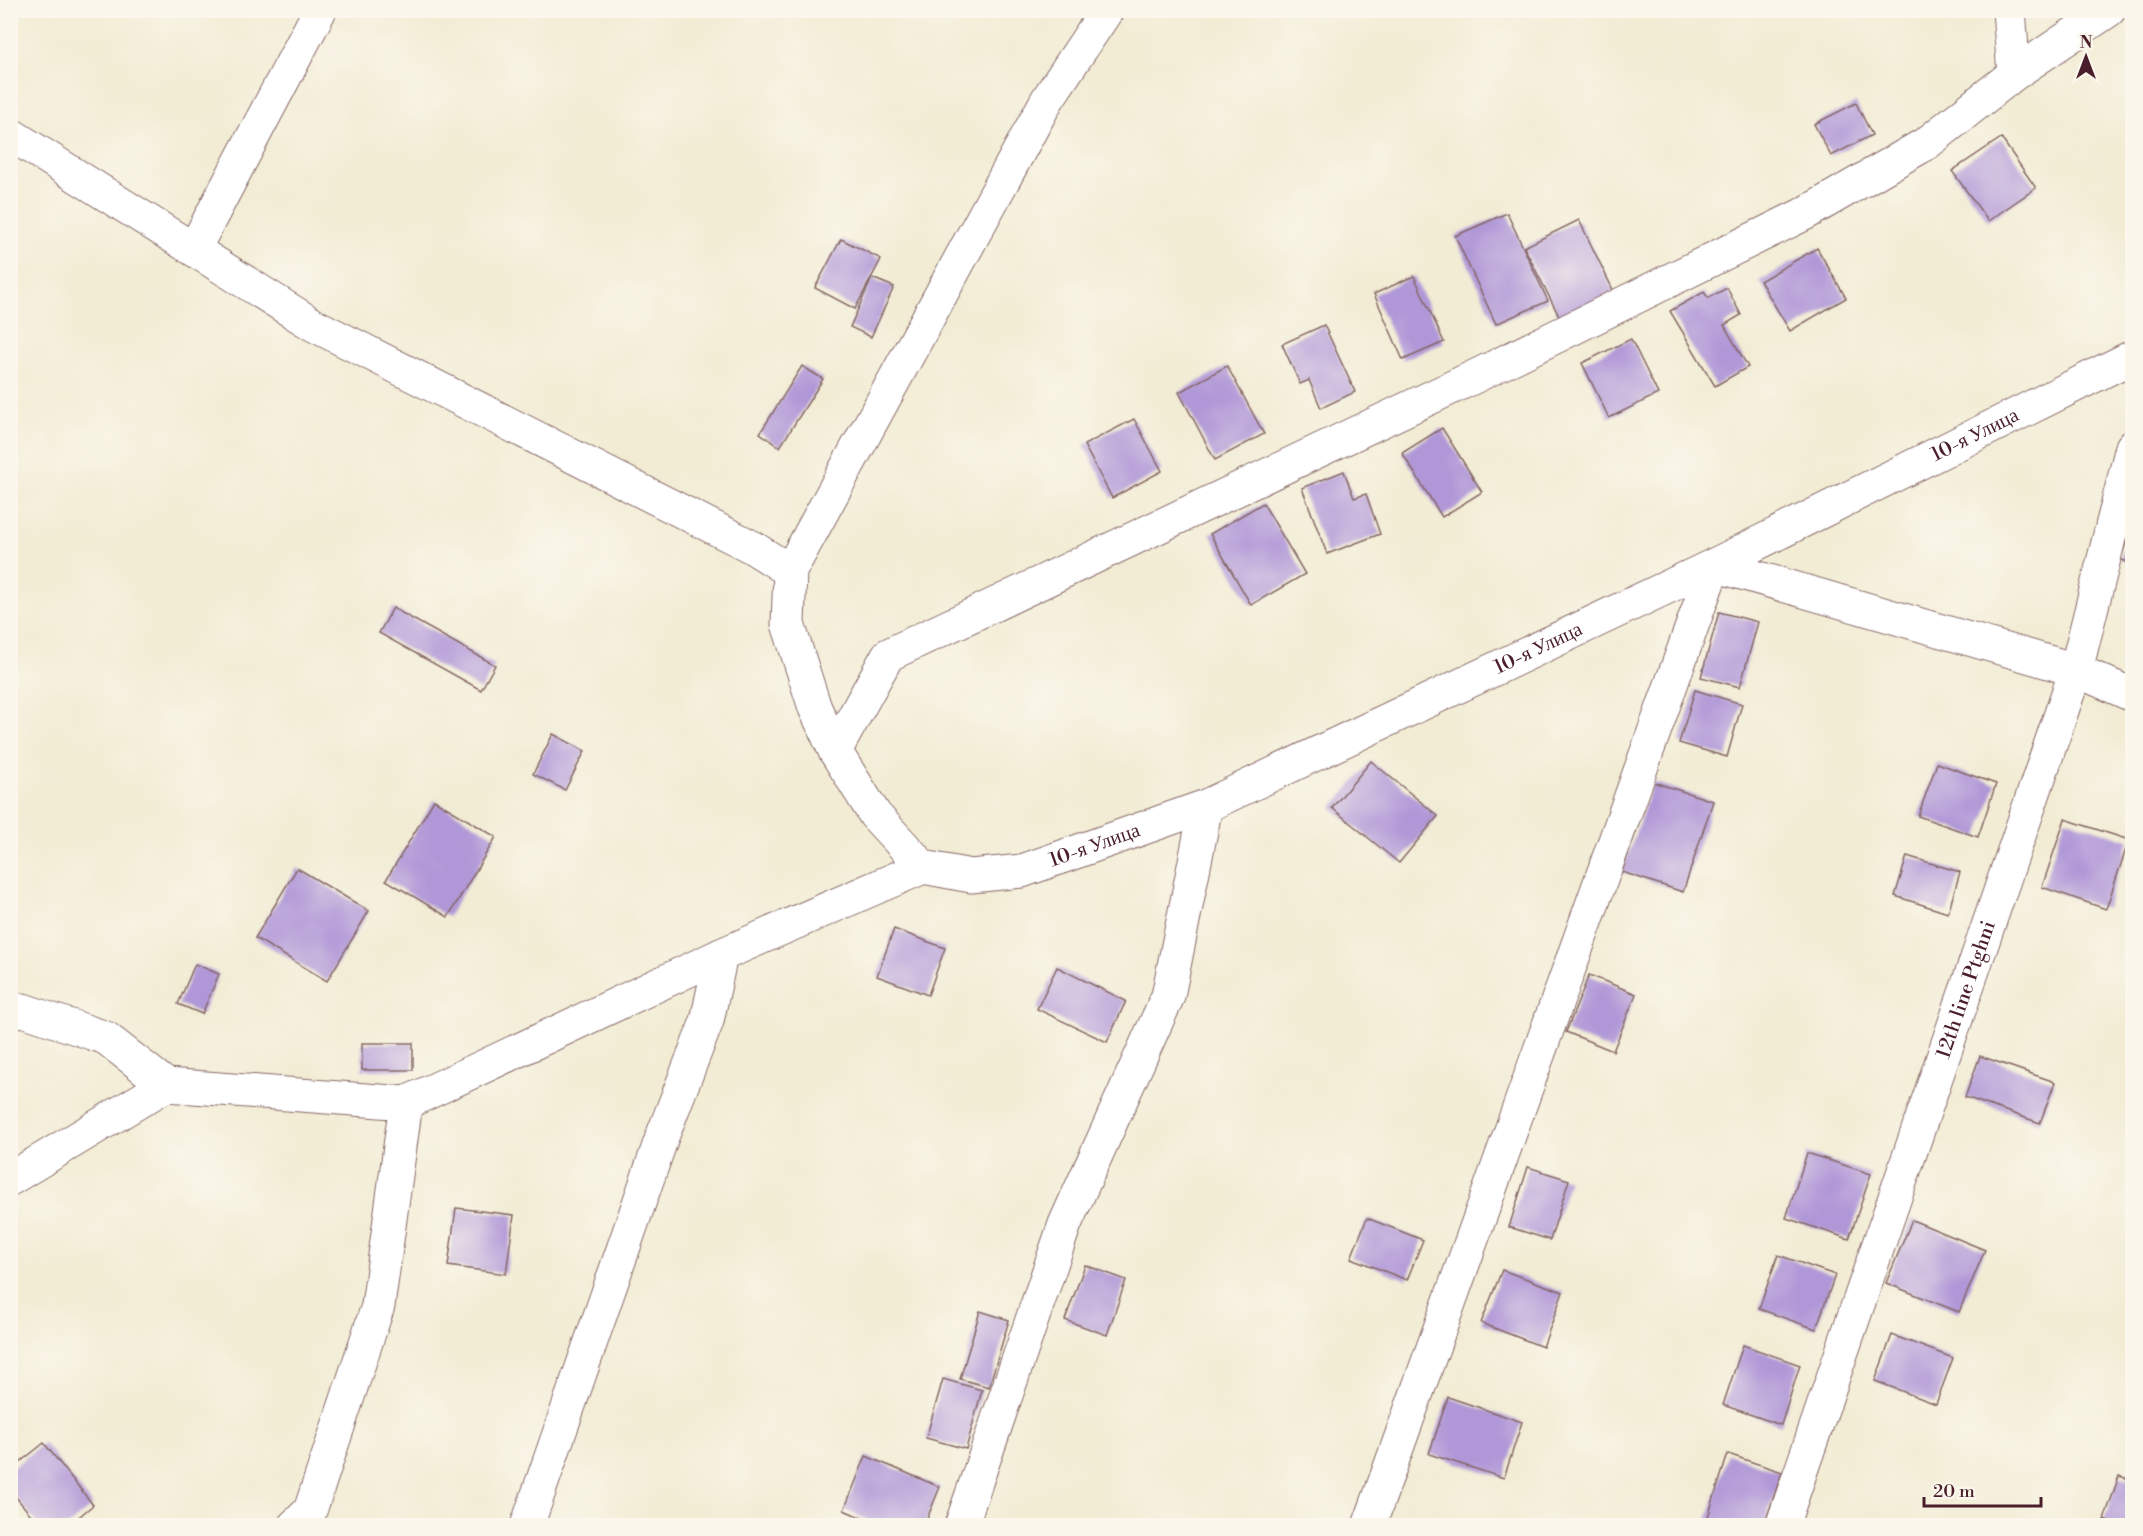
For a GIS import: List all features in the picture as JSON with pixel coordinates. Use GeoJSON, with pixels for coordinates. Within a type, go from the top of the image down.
{"type":"FeatureCollection","features":[{"type":"Feature","properties":{"kind":"street"},"geometry":{"type":"LineString","coordinates":[[194,249],[320,10]]}},
{"type":"Feature","properties":{"kind":"street"},"geometry":{"type":"LineString","coordinates":[[10,1012],[23,1010],[106,1038],[166,1085],[406,1103],[721,955],[923,867],[875,815],[836,751],[815,708],[788,624],[790,571],[1047,100],[1107,10]]}},
{"type":"Feature","properties":{"kind":"street"},"geometry":{"type":"LineString","coordinates":[[2009,10],[2014,74]]}},
{"type":"Feature","properties":{"kind":"street"},"geometry":{"type":"LineString","coordinates":[[836,751],[870,684],[888,655],[1474,377],[1806,213],[1927,143],[2014,74],[2109,10]]}},
{"type":"Feature","properties":{"kind":"street"},"geometry":{"type":"LineString","coordinates":[[13,142],[194,249],[312,324],[752,547],[790,571]]}},
{"type":"Feature","properties":{"kind":"street","name":"10-я Улица"},"geometry":{"type":"LineString","coordinates":[[923,867],[970,876],[1022,871],[1206,806],[1714,565],[2133,357]]}},
{"type":"Feature","properties":{"kind":"street","name":"12th line Ptghni"},"geometry":{"type":"LineString","coordinates":[[1782,1526],[2076,670],[2133,447]]}},
{"type":"Feature","properties":{"kind":"street"},"geometry":{"type":"LineString","coordinates":[[1369,1526],[1714,565],[2076,670],[2133,695]]}},
{"type":"Feature","properties":{"kind":"street"},"geometry":{"type":"LineString","coordinates":[[962,1526],[1065,1224],[1168,996],[1206,806]]}},
{"type":"Feature","properties":{"kind":"street"},"geometry":{"type":"LineString","coordinates":[[527,1526],[662,1137],[707,1021],[721,955]]}},
{"type":"Feature","properties":{"kind":"street"},"geometry":{"type":"LineString","coordinates":[[10,1179],[166,1085]]}},
{"type":"Feature","properties":{"kind":"street"},"geometry":{"type":"LineString","coordinates":[[294,1526],[310,1511],[378,1306],[406,1103]]}},
{"type":"Feature","properties":{"kind":"building"},"geometry":{"type":"Polygon","coordinates":[[[1856,103],[1872,135],[1831,156],[1814,124],[1856,103]]]}},
{"type":"Feature","properties":{"kind":"building"},"geometry":{"type":"Polygon","coordinates":[[[2001,138],[2036,188],[1988,221],[1952,171],[2001,138]]]}},
{"type":"Feature","properties":{"kind":"building"},"geometry":{"type":"Polygon","coordinates":[[[1507,213],[1548,301],[1496,324],[1455,236],[1507,213]]]}},
{"type":"Feature","properties":{"kind":"building"},"geometry":{"type":"Polygon","coordinates":[[[1579,220],[1614,292],[1560,318],[1524,247],[1579,220]]]}},
{"type":"Feature","properties":{"kind":"building"},"geometry":{"type":"Polygon","coordinates":[[[841,239],[881,259],[855,309],[815,288],[841,239]]]}},
{"type":"Feature","properties":{"kind":"building"},"geometry":{"type":"Polygon","coordinates":[[[1817,248],[1846,298],[1790,331],[1760,281],[1817,248]]]}},
{"type":"Feature","properties":{"kind":"building"},"geometry":{"type":"Polygon","coordinates":[[[1414,276],[1444,342],[1403,360],[1374,294],[1414,276]]]}},
{"type":"Feature","properties":{"kind":"building"},"geometry":{"type":"Polygon","coordinates":[[[872,278],[894,287],[871,337],[850,327],[872,278]]]}},
{"type":"Feature","properties":{"kind":"building"},"geometry":{"type":"Polygon","coordinates":[[[1727,288],[1741,315],[1724,325],[1748,367],[1715,386],[1670,311],[1704,292],[1708,298],[1727,288]]]}},
{"type":"Feature","properties":{"kind":"building"},"geometry":{"type":"Polygon","coordinates":[[[1324,325],[1355,392],[1321,408],[1309,380],[1300,384],[1282,344],[1324,325]]]}},
{"type":"Feature","properties":{"kind":"building"},"geometry":{"type":"Polygon","coordinates":[[[1631,339],[1658,394],[1609,418],[1582,363],[1631,339]]]}},
{"type":"Feature","properties":{"kind":"building"},"geometry":{"type":"Polygon","coordinates":[[[802,366],[823,379],[780,447],[760,433],[802,366]]]}},
{"type":"Feature","properties":{"kind":"building"},"geometry":{"type":"Polygon","coordinates":[[[1227,366],[1264,434],[1215,460],[1179,392],[1227,366]]]}},
{"type":"Feature","properties":{"kind":"building"},"geometry":{"type":"Polygon","coordinates":[[[1134,419],[1162,471],[1112,498],[1084,445],[1134,419]]]}},
{"type":"Feature","properties":{"kind":"building"},"geometry":{"type":"Polygon","coordinates":[[[1442,428],[1482,492],[1442,517],[1402,453],[1442,428]]]}},
{"type":"Feature","properties":{"kind":"building"},"geometry":{"type":"Polygon","coordinates":[[[1344,471],[1354,498],[1366,494],[1380,534],[1327,554],[1302,488],[1344,471]]]}},
{"type":"Feature","properties":{"kind":"building"},"geometry":{"type":"Polygon","coordinates":[[[1263,503],[1305,574],[1251,605],[1210,534],[1263,503]]]}},
{"type":"Feature","properties":{"kind":"building"},"geometry":{"type":"Polygon","coordinates":[[[2132,527],[2132,564],[2120,559],[2132,527]]]}},
{"type":"Feature","properties":{"kind":"building"},"geometry":{"type":"Polygon","coordinates":[[[393,608],[495,665],[481,690],[379,633],[393,608]]]}},
{"type":"Feature","properties":{"kind":"building"},"geometry":{"type":"Polygon","coordinates":[[[1719,612],[1758,622],[1740,687],[1701,677],[1719,612]]]}},
{"type":"Feature","properties":{"kind":"building"},"geometry":{"type":"Polygon","coordinates":[[[1695,690],[1742,704],[1727,757],[1679,743],[1695,690]]]}},
{"type":"Feature","properties":{"kind":"building"},"geometry":{"type":"Polygon","coordinates":[[[553,734],[585,751],[565,790],[533,774],[553,734]]]}},
{"type":"Feature","properties":{"kind":"building"},"geometry":{"type":"Polygon","coordinates":[[[1371,761],[1438,816],[1399,863],[1332,808],[1371,761]]]}},
{"type":"Feature","properties":{"kind":"building"},"geometry":{"type":"Polygon","coordinates":[[[1937,763],[1996,784],[1978,837],[1918,816],[1937,763]]]}},
{"type":"Feature","properties":{"kind":"building"},"geometry":{"type":"Polygon","coordinates":[[[1653,782],[1713,801],[1683,892],[1622,872],[1653,782]]]}},
{"type":"Feature","properties":{"kind":"building"},"geometry":{"type":"Polygon","coordinates":[[[434,800],[496,837],[448,917],[386,880],[434,800]]]}},
{"type":"Feature","properties":{"kind":"building"},"geometry":{"type":"Polygon","coordinates":[[[2065,819],[2129,840],[2106,909],[2042,887],[2065,819]]]}},
{"type":"Feature","properties":{"kind":"building"},"geometry":{"type":"Polygon","coordinates":[[[1907,856],[1960,872],[1948,913],[1895,896],[1907,856]]]}},
{"type":"Feature","properties":{"kind":"building"},"geometry":{"type":"Polygon","coordinates":[[[297,868],[369,911],[327,981],[255,938],[297,868]]]}},
{"type":"Feature","properties":{"kind":"building"},"geometry":{"type":"Polygon","coordinates":[[[894,929],[945,948],[928,995],[877,976],[894,929]]]}},
{"type":"Feature","properties":{"kind":"building"},"geometry":{"type":"Polygon","coordinates":[[[195,964],[219,974],[202,1014],[178,1004],[195,964]]]}},
{"type":"Feature","properties":{"kind":"building"},"geometry":{"type":"Polygon","coordinates":[[[1057,967],[1126,1001],[1107,1042],[1037,1009],[1057,967]]]}},
{"type":"Feature","properties":{"kind":"building"},"geometry":{"type":"Polygon","coordinates":[[[1589,975],[1636,994],[1613,1051],[1566,1032],[1589,975]]]}},
{"type":"Feature","properties":{"kind":"building"},"geometry":{"type":"Polygon","coordinates":[[[362,1043],[413,1043],[413,1070],[362,1070],[362,1043]]]}},
{"type":"Feature","properties":{"kind":"building"},"geometry":{"type":"Polygon","coordinates":[[[1980,1056],[2055,1082],[2040,1123],[1965,1097],[1980,1056]]]}},
{"type":"Feature","properties":{"kind":"building"},"geometry":{"type":"Polygon","coordinates":[[[1807,1153],[1871,1174],[1849,1239],[1786,1218],[1807,1153]]]}},
{"type":"Feature","properties":{"kind":"building"},"geometry":{"type":"Polygon","coordinates":[[[1528,1167],[1569,1180],[1550,1240],[1509,1227],[1528,1167]]]}},
{"type":"Feature","properties":{"kind":"building"},"geometry":{"type":"Polygon","coordinates":[[[456,1208],[514,1215],[506,1274],[448,1266],[456,1208]]]}},
{"type":"Feature","properties":{"kind":"building"},"geometry":{"type":"Polygon","coordinates":[[[1367,1218],[1423,1240],[1407,1280],[1351,1258],[1367,1218]]]}},
{"type":"Feature","properties":{"kind":"building"},"geometry":{"type":"Polygon","coordinates":[[[1912,1220],[1985,1250],[1959,1312],[1886,1283],[1912,1220]]]}},
{"type":"Feature","properties":{"kind":"building"},"geometry":{"type":"Polygon","coordinates":[[[1778,1255],[1835,1275],[1816,1329],[1759,1309],[1778,1255]]]}},
{"type":"Feature","properties":{"kind":"building"},"geometry":{"type":"Polygon","coordinates":[[[1085,1265],[1126,1280],[1107,1335],[1065,1320],[1085,1265]]]}},
{"type":"Feature","properties":{"kind":"building"},"geometry":{"type":"Polygon","coordinates":[[[1502,1270],[1563,1292],[1543,1347],[1481,1323],[1502,1270]]]}},
{"type":"Feature","properties":{"kind":"building"},"geometry":{"type":"Polygon","coordinates":[[[980,1311],[1009,1320],[989,1387],[960,1379],[980,1311]]]}},
{"type":"Feature","properties":{"kind":"building"},"geometry":{"type":"Polygon","coordinates":[[[1892,1335],[1953,1358],[1936,1404],[1875,1381],[1892,1335]]]}},
{"type":"Feature","properties":{"kind":"building"},"geometry":{"type":"Polygon","coordinates":[[[1743,1345],[1800,1365],[1781,1425],[1723,1405],[1743,1345]]]}},
{"type":"Feature","properties":{"kind":"building"},"geometry":{"type":"Polygon","coordinates":[[[943,1379],[982,1390],[966,1449],[926,1438],[943,1379]]]}},
{"type":"Feature","properties":{"kind":"building"},"geometry":{"type":"Polygon","coordinates":[[[1448,1397],[1522,1422],[1504,1478],[1429,1454],[1448,1397]]]}},
{"type":"Feature","properties":{"kind":"building"},"geometry":{"type":"Polygon","coordinates":[[[44,1443],[93,1505],[68,1526],[40,1526],[10,1490],[10,1470],[44,1443]]]}},
{"type":"Feature","properties":{"kind":"building"},"geometry":{"type":"Polygon","coordinates":[[[1728,1454],[1782,1472],[1764,1526],[1705,1526],[1728,1454]]]}},
{"type":"Feature","properties":{"kind":"building"},"geometry":{"type":"Polygon","coordinates":[[[866,1456],[940,1487],[924,1526],[881,1526],[844,1510],[866,1456]]]}},
{"type":"Feature","properties":{"kind":"building"},"geometry":{"type":"Polygon","coordinates":[[[2119,1476],[2132,1480],[2132,1526],[2120,1526],[2104,1520],[2119,1476]]]}}]}
